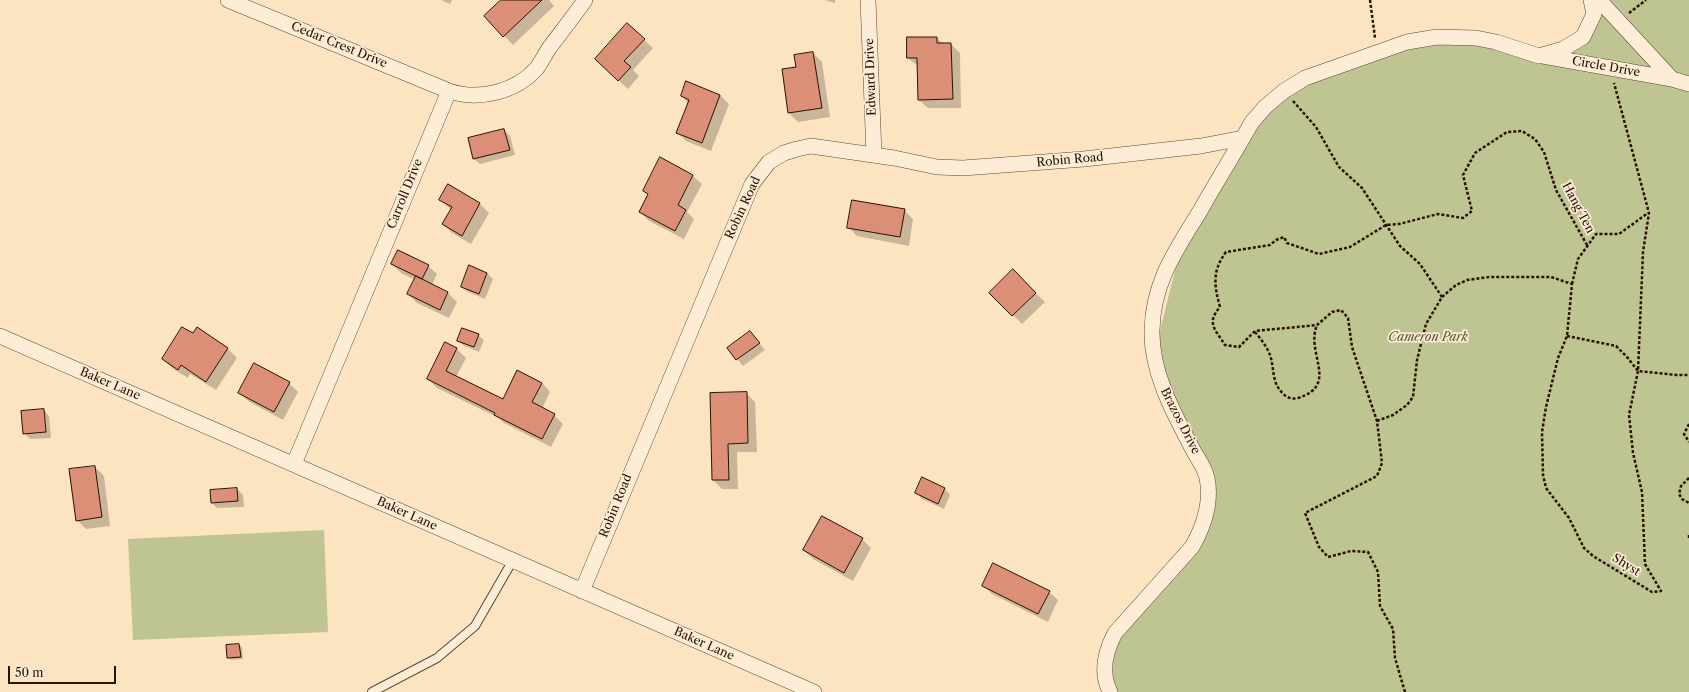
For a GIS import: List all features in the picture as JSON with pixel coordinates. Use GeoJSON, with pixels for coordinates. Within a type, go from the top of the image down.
{"type":"FeatureCollection","features":[{"type":"Feature","properties":{"kind":"street","name":"Cedar Crest Drive"},"geometry":{"type":"LineString","coordinates":[[228,0],[449,91]]}},
{"type":"Feature","properties":{"kind":"street"},"geometry":{"type":"LineString","coordinates":[[449,91],[458,94],[477,95],[496,93],[509,88],[525,78],[537,68],[586,0]]}},
{"type":"Feature","properties":{"kind":"street","name":"Edward Drive"},"geometry":{"type":"LineString","coordinates":[[868,0],[874,155]]}},
{"type":"Feature","properties":{"kind":"street"},"geometry":{"type":"LineString","coordinates":[[1539,56],[1563,49],[1583,37],[1594,14],[1592,0]]}},
{"type":"Feature","properties":{"kind":"street","name":"Circle Drive"},"geometry":{"type":"LineString","coordinates":[[1599,0],[1672,79]]}},
{"type":"Feature","properties":{"kind":"street","name":"Circle Drive"},"geometry":{"type":"LineString","coordinates":[[1377,52],[1407,42],[1437,37],[1460,37],[1496,42],[1539,56],[1672,79],[1689,84]]}},
{"type":"Feature","properties":{"kind":"street","name":"Brazos Drive"},"geometry":{"type":"LineString","coordinates":[[1110,692],[1104,667],[1108,647],[1115,633],[1192,547],[1198,535],[1207,508],[1207,477],[1199,458],[1191,448],[1164,392],[1157,372],[1152,330],[1153,314],[1161,279],[1171,257],[1252,122],[1265,107],[1284,90],[1305,78],[1377,52]]}},
{"type":"Feature","properties":{"kind":"street","name":"Carroll Drive"},"geometry":{"type":"LineString","coordinates":[[294,464],[449,91]]}},
{"type":"Feature","properties":{"kind":"street","name":"Robin Road"},"geometry":{"type":"LineString","coordinates":[[582,591],[752,184],[769,162],[784,153],[811,146],[874,155],[937,167],[963,168],[1084,159],[1201,146],[1243,138]]}},
{"type":"Feature","properties":{"kind":"street","name":"Baker Lane"},"geometry":{"type":"LineString","coordinates":[[0,336],[814,692]]}},
{"type":"Feature","properties":{"kind":"lane"},"geometry":{"type":"LineString","coordinates":[[372,692],[437,658],[475,626],[513,560]]}},
{"type":"Feature","properties":{"kind":"path"},"geometry":{"type":"LineString","coordinates":[[1370,0],[1377,52]]}},
{"type":"Feature","properties":{"kind":"path"},"geometry":{"type":"LineString","coordinates":[[1620,23],[1627,14],[1646,0]]}},
{"type":"Feature","properties":{"kind":"path"},"geometry":{"type":"LineString","coordinates":[[1607,82],[1614,83],[1619,96],[1649,213],[1643,252],[1638,370]]}},
{"type":"Feature","properties":{"kind":"path"},"geometry":{"type":"LineString","coordinates":[[1284,90],[1316,127],[1339,167],[1362,188],[1400,246],[1420,264],[1442,297]]}},
{"type":"Feature","properties":{"kind":"path","name":"Hang Ten"},"geometry":{"type":"LineString","coordinates":[[1255,331],[1239,347],[1225,345],[1212,324],[1213,315],[1220,307],[1215,287],[1218,264],[1226,252],[1270,245],[1276,240],[1284,237],[1287,243],[1319,254],[1350,247],[1386,225],[1399,224],[1438,214],[1463,218],[1472,211],[1463,175],[1474,153],[1507,132],[1522,131],[1535,139],[1544,152],[1556,190],[1587,245],[1596,234],[1619,234],[1649,213]]}},
{"type":"Feature","properties":{"kind":"path"},"geometry":{"type":"LineString","coordinates":[[1587,245],[1578,258],[1572,284],[1567,336],[1616,346],[1628,357],[1638,370],[1676,375],[1689,375]]}},
{"type":"Feature","properties":{"kind":"path"},"geometry":{"type":"LineString","coordinates":[[1377,421],[1398,412],[1407,405],[1413,397],[1417,360],[1426,324],[1442,297],[1456,285],[1467,280],[1489,277],[1551,277],[1572,284]]}},
{"type":"Feature","properties":{"kind":"path"},"geometry":{"type":"LineString","coordinates":[[1317,325],[1255,331],[1270,355],[1274,378],[1278,389],[1286,397],[1295,399],[1314,390],[1320,382],[1320,370],[1314,331],[1317,325],[1332,312],[1341,310],[1348,318],[1352,347],[1377,421],[1382,463],[1377,476],[1305,512],[1319,547],[1328,557],[1351,551],[1368,552],[1378,572],[1380,606],[1393,629],[1395,658],[1405,692]]}},
{"type":"Feature","properties":{"kind":"path","name":"Shyst"},"geometry":{"type":"LineString","coordinates":[[1567,336],[1558,358],[1546,407],[1542,432],[1543,475],[1546,488],[1569,518],[1584,548],[1593,556],[1652,592],[1661,591],[1645,564],[1642,492],[1633,453],[1629,415],[1638,370]]}},
{"type":"Feature","properties":{"kind":"path"},"geometry":{"type":"LineString","coordinates":[[1689,424],[1684,434],[1689,442]]}},
{"type":"Feature","properties":{"kind":"path"},"geometry":{"type":"LineString","coordinates":[[1689,478],[1681,486],[1679,494],[1682,499],[1689,503]]}},
{"type":"Feature","properties":{"kind":"green space","name":"Cameron Park"},"geometry":{"type":"Polygon","coordinates":[[[1591,0],[1689,0],[1689,692],[1112,692],[1108,688],[1115,633],[1168,574],[1207,508],[1191,448],[1154,355],[1183,238],[1252,122],[1326,70],[1443,37],[1539,56],[1583,37],[1591,0]]]}},
{"type":"Feature","properties":{"kind":"green space"},"geometry":{"type":"Polygon","coordinates":[[[324,530],[328,632],[133,640],[128,539],[324,530]]]}},
{"type":"Feature","properties":{"kind":"building"},"geometry":{"type":"Polygon","coordinates":[[[501,0],[542,0],[503,37],[484,16],[501,0]]]}},
{"type":"Feature","properties":{"kind":"building"},"geometry":{"type":"Polygon","coordinates":[[[627,23],[645,39],[624,61],[631,67],[618,81],[595,59],[627,23]]]}},
{"type":"Feature","properties":{"kind":"building"},"geometry":{"type":"Polygon","coordinates":[[[907,37],[937,37],[937,43],[951,43],[953,99],[918,100],[917,58],[907,58],[907,37]]]}},
{"type":"Feature","properties":{"kind":"building"},"geometry":{"type":"Polygon","coordinates":[[[813,52],[822,108],[788,113],[782,69],[796,67],[794,55],[813,52]]]}},
{"type":"Feature","properties":{"kind":"building"},"geometry":{"type":"Polygon","coordinates":[[[686,81],[720,95],[702,143],[676,133],[689,100],[681,96],[686,81]]]}},
{"type":"Feature","properties":{"kind":"building"},"geometry":{"type":"Polygon","coordinates":[[[504,129],[510,150],[473,159],[468,138],[504,129]]]}},
{"type":"Feature","properties":{"kind":"building"},"geometry":{"type":"Polygon","coordinates":[[[660,157],[693,175],[678,205],[686,210],[675,231],[639,212],[648,194],[643,191],[660,157]]]}},
{"type":"Feature","properties":{"kind":"building"},"geometry":{"type":"Polygon","coordinates":[[[448,184],[480,203],[462,236],[442,224],[452,207],[439,200],[448,184]]]}},
{"type":"Feature","properties":{"kind":"building"},"geometry":{"type":"Polygon","coordinates":[[[852,200],[905,209],[900,237],[847,228],[852,200]]]}},
{"type":"Feature","properties":{"kind":"building"},"geometry":{"type":"Polygon","coordinates":[[[398,250],[429,265],[422,279],[391,264],[398,250]]]}},
{"type":"Feature","properties":{"kind":"building"},"geometry":{"type":"Polygon","coordinates":[[[469,265],[487,273],[479,294],[461,287],[469,265]]]}},
{"type":"Feature","properties":{"kind":"building"},"geometry":{"type":"Polygon","coordinates":[[[1013,269],[1036,293],[1012,316],[989,293],[1013,269]]]}},
{"type":"Feature","properties":{"kind":"building"},"geometry":{"type":"Polygon","coordinates":[[[416,276],[448,292],[440,310],[407,294],[416,276]]]}},
{"type":"Feature","properties":{"kind":"building"},"geometry":{"type":"Polygon","coordinates":[[[182,327],[193,333],[197,327],[228,348],[206,382],[181,365],[178,370],[162,359],[182,327]]]}},
{"type":"Feature","properties":{"kind":"building"},"geometry":{"type":"Polygon","coordinates":[[[462,328],[479,334],[474,347],[457,341],[462,328]]]}},
{"type":"Feature","properties":{"kind":"building"},"geometry":{"type":"Polygon","coordinates":[[[750,331],[760,343],[736,360],[727,348],[750,331]]]}},
{"type":"Feature","properties":{"kind":"building"},"geometry":{"type":"Polygon","coordinates":[[[445,342],[457,348],[446,371],[503,399],[517,370],[542,383],[532,402],[555,414],[542,439],[494,415],[495,413],[427,379],[445,342]]]}},
{"type":"Feature","properties":{"kind":"building"},"geometry":{"type":"Polygon","coordinates":[[[254,363],[290,382],[274,412],[238,393],[254,363]]]}},
{"type":"Feature","properties":{"kind":"building"},"geometry":{"type":"Polygon","coordinates":[[[747,392],[748,443],[728,444],[729,480],[712,480],[710,393],[747,392]]]}},
{"type":"Feature","properties":{"kind":"building"},"geometry":{"type":"Polygon","coordinates":[[[44,409],[46,432],[23,434],[21,411],[44,409]]]}},
{"type":"Feature","properties":{"kind":"building"},"geometry":{"type":"Polygon","coordinates":[[[95,466],[102,517],[76,521],[69,469],[95,466]]]}},
{"type":"Feature","properties":{"kind":"building"},"geometry":{"type":"Polygon","coordinates":[[[922,477],[945,488],[938,504],[915,493],[922,477]]]}},
{"type":"Feature","properties":{"kind":"building"},"geometry":{"type":"Polygon","coordinates":[[[237,488],[238,501],[211,503],[210,490],[237,488]]]}},
{"type":"Feature","properties":{"kind":"building"},"geometry":{"type":"Polygon","coordinates":[[[822,516],[863,538],[844,573],[803,550],[822,516]]]}},
{"type":"Feature","properties":{"kind":"building"},"geometry":{"type":"Polygon","coordinates":[[[993,563],[1050,591],[1038,614],[982,586],[993,563]]]}},
{"type":"Feature","properties":{"kind":"building"},"geometry":{"type":"Polygon","coordinates":[[[239,644],[241,657],[227,658],[226,645],[239,644]]]}}]}
